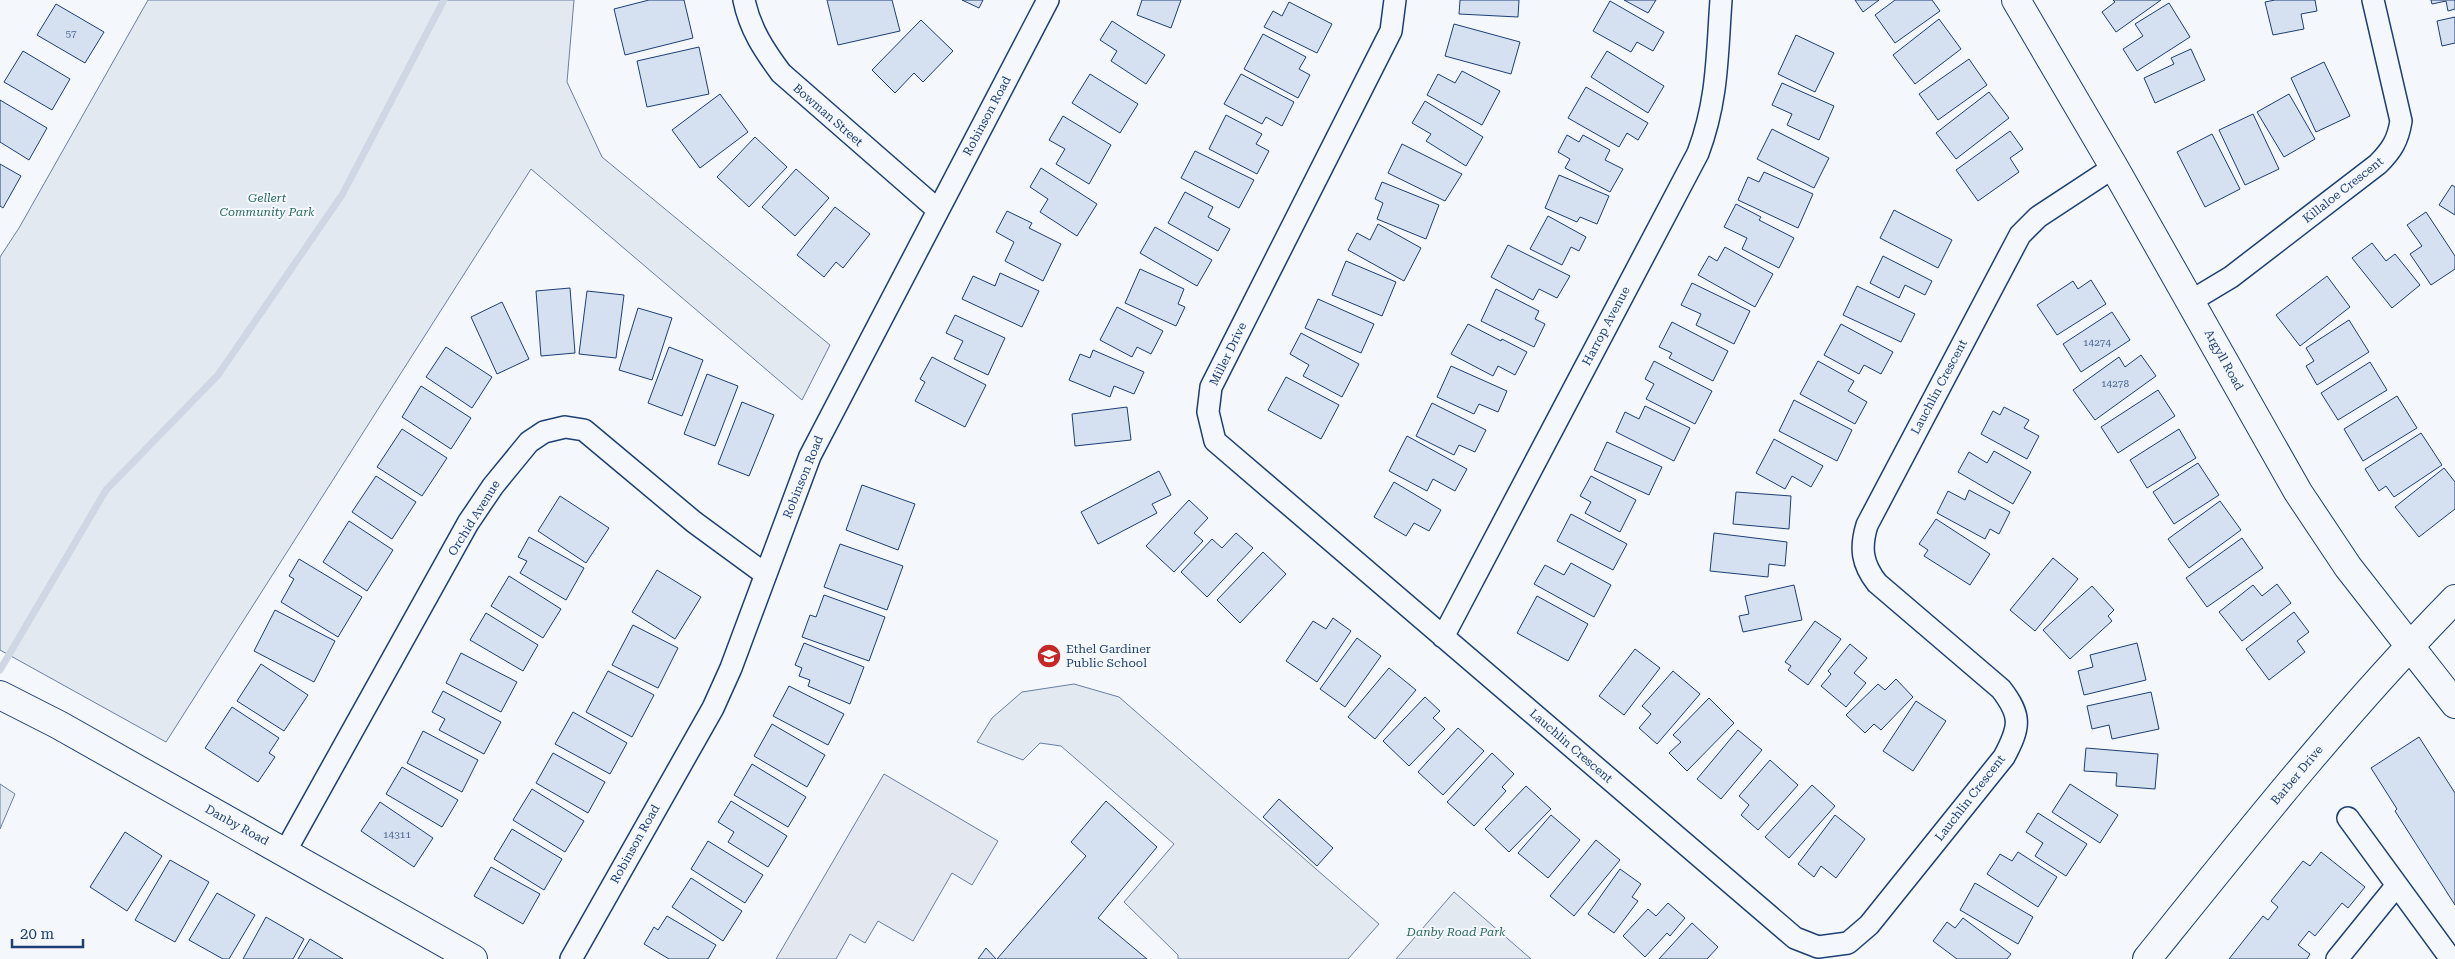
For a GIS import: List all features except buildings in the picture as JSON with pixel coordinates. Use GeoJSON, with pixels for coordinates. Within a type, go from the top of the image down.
{"type":"FeatureCollection","features":[{"type":"Feature","properties":{"kind":"street","name":"Bowman Street"},"geometry":{"type":"LineString","coordinates":[[744,0],[749,21],[764,50],[781,73],[938,210]]}},
{"type":"Feature","properties":{"kind":"street","name":"Robinson Road"},"geometry":{"type":"LineString","coordinates":[[571,959],[713,708],[731,668],[810,456],[1048,0]]}},
{"type":"Feature","properties":{"kind":"street","name":"Miller Drive"},"geometry":{"type":"LineString","coordinates":[[1395,0],[1391,31],[1211,387],[1208,412],[1215,441],[1443,637]]}},
{"type":"Feature","properties":{"kind":"street","name":"Harrop Avenue"},"geometry":{"type":"LineString","coordinates":[[1443,637],[1698,153],[1709,124],[1715,96],[1721,0]]}},
{"type":"Feature","properties":{"kind":"street","name":"Argyll Road"},"geometry":{"type":"LineString","coordinates":[[2016,0],[2191,301],[2303,500],[2348,567],[2455,704]]}},
{"type":"Feature","properties":{"kind":"street","name":"Killaloe Crescent"},"geometry":{"type":"LineString","coordinates":[[2191,301],[2230,277],[2365,174],[2392,150],[2398,136],[2401,121],[2373,0]]}},
{"type":"Feature","properties":{"kind":"street","name":"Lauchlin Crescent"},"geometry":{"type":"LineString","coordinates":[[1443,637],[1795,938],[1818,947],[1848,943],[1870,925],[2004,757],[2016,734],[2017,718],[2012,703],[2001,689],[1877,582],[1868,571],[1862,550],[1867,525],[2020,235],[2038,217],[2064,198],[2114,167]]}},
{"type":"Feature","properties":{"kind":"street","name":"Orchid Avenue"},"geometry":{"type":"LineString","coordinates":[[285,852],[468,523],[511,463],[529,442],[544,432],[565,427],[584,430],[694,522],[765,574]]}},
{"type":"Feature","properties":{"kind":"street","name":"Barber Drive"},"geometry":{"type":"LineString","coordinates":[[2147,959],[2275,800],[2410,646],[2455,599]]}},
{"type":"Feature","properties":{"kind":"street","name":"Danby Road"},"geometry":{"type":"LineString","coordinates":[[9,700],[59,725],[473,959]]}},
{"type":"Feature","properties":{"kind":"street"},"geometry":{"type":"LineString","coordinates":[[2348,818],[2451,959]]}},
{"type":"Feature","properties":{"kind":"street"},"geometry":{"type":"LineString","coordinates":[[2337,959],[2396,885]]}},
{"type":"Feature","properties":{"kind":"green space","name":"Gellert Community Park"},"geometry":{"type":"Polygon","coordinates":[[[148,0],[574,0],[567,82],[602,157],[830,345],[802,400],[531,169],[166,742],[0,650],[0,257],[19,228],[148,0]]]}},
{"type":"Feature","properties":{"kind":"green space"},"geometry":{"type":"Polygon","coordinates":[[[1074,684],[1119,697],[1379,924],[1348,959],[1178,959],[1178,955],[1124,902],[1174,844],[1061,746],[1040,743],[1023,760],[977,742],[992,718],[1022,692],[1074,684]]]}},
{"type":"Feature","properties":{"kind":"green space"},"geometry":{"type":"Polygon","coordinates":[[[0,784],[15,794],[0,829],[0,784]]]}},
{"type":"Feature","properties":{"kind":"green space","name":"Danby Road Park"},"geometry":{"type":"Polygon","coordinates":[[[1454,892],[1531,959],[1396,959],[1454,892]]]}},
{"type":"Feature","properties":{"kind":"shaded area"},"geometry":{"type":"Polygon","coordinates":[[[884,774],[998,841],[972,885],[952,873],[913,941],[878,921],[865,943],[850,934],[836,959],[776,959],[884,774]]]}},
{"type":"Feature","properties":{"kind":"waterway"},"geometry":{"type":"LineString","coordinates":[[0,670],[106,490],[218,375],[342,195],[444,0]]}},
{"type":"Feature","properties":{"kind":"place","name":"Ethel Gardiner Public School"},"geometry":{"type":"Point","coordinates":[1049,656]}}]}
